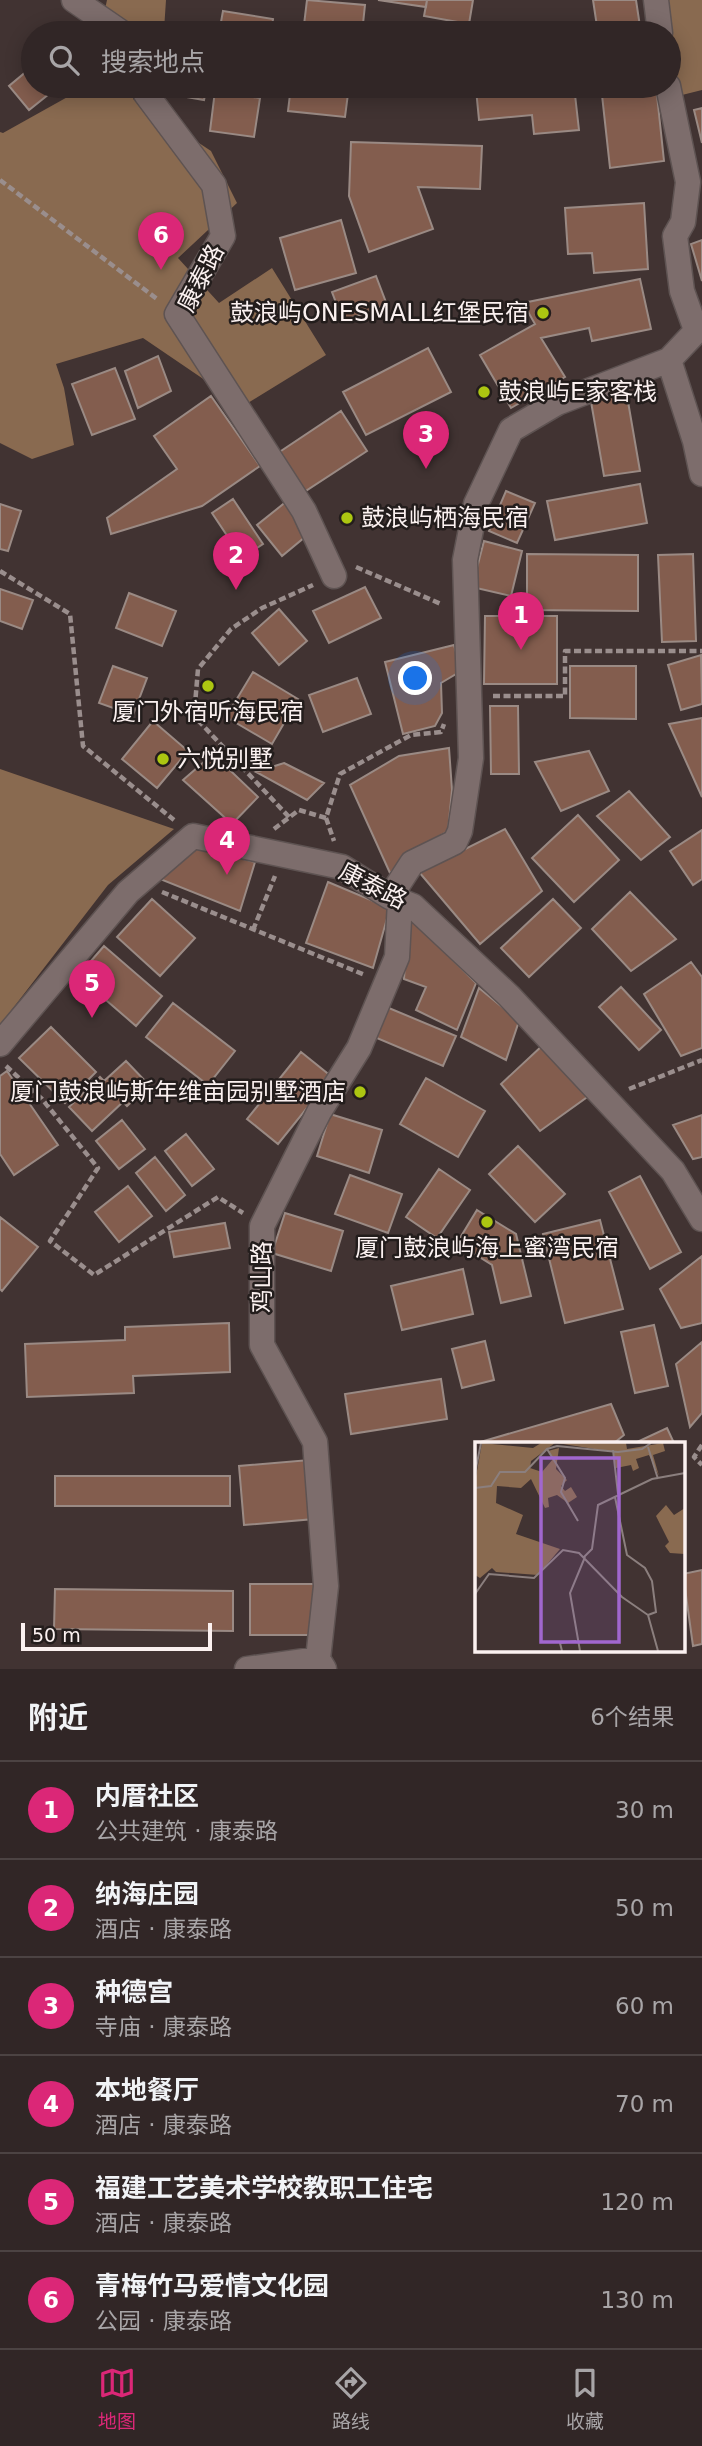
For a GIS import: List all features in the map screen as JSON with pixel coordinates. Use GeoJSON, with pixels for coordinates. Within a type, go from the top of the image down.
{"type":"FeatureCollection","features":[{"type":"Feature","properties":{"kind":"street"},"geometry":{"type":"LineString","coordinates":[[74,0],[105,21]]}},
{"type":"Feature","properties":{"kind":"street"},"geometry":{"type":"LineString","coordinates":[[656,0],[659,21]]}},
{"type":"Feature","properties":{"kind":"street","name":"康泰路"},"geometry":{"type":"LineString","coordinates":[[149,98],[214,184],[223,236],[177,314],[304,511],[334,576]]}},
{"type":"Feature","properties":{"kind":"street"},"geometry":{"type":"LineString","coordinates":[[395,899],[412,863],[455,842],[460,831],[471,758],[465,560],[476,504],[511,430],[557,403],[668,360],[699,328],[682,291],[675,236],[683,222],[688,182],[670,98]]}},
{"type":"Feature","properties":{"kind":"street"},"geometry":{"type":"LineString","coordinates":[[668,360],[695,440],[702,474]]}},
{"type":"Feature","properties":{"kind":"street"},"geometry":{"type":"LineString","coordinates":[[0,1044],[128,892],[193,836]]}},
{"type":"Feature","properties":{"kind":"street","name":"康泰路"},"geometry":{"type":"LineString","coordinates":[[193,836],[342,867],[395,899],[412,906],[509,996],[605,1097],[673,1171],[702,1219]]}},
{"type":"Feature","properties":{"kind":"street","name":"鸡山路"},"geometry":{"type":"LineString","coordinates":[[321,1664],[326,1586],[315,1442],[262,1345],[262,1226],[320,1112],[359,1048],[397,957],[395,899]]}},
{"type":"Feature","properties":{"kind":"street"},"geometry":{"type":"LineString","coordinates":[[247,1669],[321,1664]]}},
{"type":"Feature","properties":{"kind":"path"},"geometry":{"type":"LineString","coordinates":[[0,180],[177,314]]}},
{"type":"Feature","properties":{"kind":"path"},"geometry":{"type":"LineString","coordinates":[[289,817],[194,716],[198,669],[231,629],[262,608],[356,567],[467,616]]}},
{"type":"Feature","properties":{"kind":"path"},"geometry":{"type":"LineString","coordinates":[[0,571],[70,614],[83,746],[193,836]]}},
{"type":"Feature","properties":{"kind":"path"},"geometry":{"type":"LineString","coordinates":[[469,697],[565,696],[565,651],[702,651]]}},
{"type":"Feature","properties":{"kind":"path"},"geometry":{"type":"LineString","coordinates":[[272,831],[299,810],[326,818],[340,774],[411,735],[441,732],[446,720]]}},
{"type":"Feature","properties":{"kind":"path"},"geometry":{"type":"LineString","coordinates":[[253,930],[284,855]]}},
{"type":"Feature","properties":{"kind":"path"},"geometry":{"type":"LineString","coordinates":[[139,883],[386,983]]}},
{"type":"Feature","properties":{"kind":"path"},"geometry":{"type":"LineString","coordinates":[[605,1097],[702,1060]]}},
{"type":"Feature","properties":{"kind":"path"},"geometry":{"type":"LineString","coordinates":[[0,1061],[42,1098],[98,1168],[50,1241],[94,1275],[218,1197],[262,1226]]}},
{"type":"Feature","properties":{"kind":"path"},"geometry":{"type":"LineString","coordinates":[[702,1446],[694,1457],[702,1465]]}},
{"type":"Feature","properties":{"kind":"shaded area"},"geometry":{"type":"Polygon","coordinates":[[[107,0],[166,0],[165,21],[99,21],[104,14],[107,0]]]}},
{"type":"Feature","properties":{"kind":"shaded area"},"geometry":{"type":"Polygon","coordinates":[[[658,0],[702,0],[702,90],[681,95],[681,21],[665,21],[658,0]]]}},
{"type":"Feature","properties":{"kind":"shaded area"},"geometry":{"type":"Polygon","coordinates":[[[66,98],[133,98],[211,151],[237,203],[178,258],[219,303],[272,268],[326,355],[243,406],[143,338],[56,364],[64,388],[74,445],[32,459],[0,443],[0,132],[3,133],[66,98]]]}},
{"type":"Feature","properties":{"kind":"shaded area"},"geometry":{"type":"Polygon","coordinates":[[[0,769],[174,829],[108,885],[0,1025],[0,769]]]}},
{"type":"Feature","properties":{"kind":"building"},"geometry":{"type":"Polygon","coordinates":[[[307,0],[365,5],[363,21],[304,21],[307,0]]]}},
{"type":"Feature","properties":{"kind":"building"},"geometry":{"type":"Polygon","coordinates":[[[378,0],[427,0],[426,7],[378,0]]]}},
{"type":"Feature","properties":{"kind":"building"},"geometry":{"type":"Polygon","coordinates":[[[427,0],[473,0],[470,21],[424,16],[427,0]]]}},
{"type":"Feature","properties":{"kind":"building"},"geometry":{"type":"Polygon","coordinates":[[[593,0],[636,0],[639,21],[596,21],[593,0]]]}},
{"type":"Feature","properties":{"kind":"building"},"geometry":{"type":"Polygon","coordinates":[[[223,11],[273,19],[273,21],[221,21],[223,11]]]}},
{"type":"Feature","properties":{"kind":"building"},"geometry":{"type":"Polygon","coordinates":[[[21,76],[21,98],[44,98],[29,110],[9,86],[21,76]]]}},
{"type":"Feature","properties":{"kind":"building"},"geometry":{"type":"Polygon","coordinates":[[[214,98],[260,98],[254,137],[210,131],[214,98]]]}},
{"type":"Feature","properties":{"kind":"building"},"geometry":{"type":"Polygon","coordinates":[[[290,98],[347,98],[345,117],[288,111],[290,98]]]}},
{"type":"Feature","properties":{"kind":"building"},"geometry":{"type":"Polygon","coordinates":[[[477,98],[575,98],[579,130],[534,134],[532,115],[479,120],[477,98]]]}},
{"type":"Feature","properties":{"kind":"building"},"geometry":{"type":"Polygon","coordinates":[[[602,98],[657,98],[664,161],[610,168],[602,98]]]}},
{"type":"Feature","properties":{"kind":"building"},"geometry":{"type":"Polygon","coordinates":[[[702,108],[702,143],[694,110],[702,108]]]}},
{"type":"Feature","properties":{"kind":"building"},"geometry":{"type":"Polygon","coordinates":[[[351,142],[482,146],[480,189],[418,187],[433,229],[369,252],[349,196],[351,142]]]}},
{"type":"Feature","properties":{"kind":"building"},"geometry":{"type":"Polygon","coordinates":[[[644,203],[648,269],[594,273],[592,253],[568,254],[565,208],[644,203]]]}},
{"type":"Feature","properties":{"kind":"building"},"geometry":{"type":"Polygon","coordinates":[[[341,220],[356,273],[295,290],[280,238],[341,220]]]}},
{"type":"Feature","properties":{"kind":"building"},"geometry":{"type":"Polygon","coordinates":[[[702,240],[702,281],[691,244],[702,240]]]}},
{"type":"Feature","properties":{"kind":"building"},"geometry":{"type":"Polygon","coordinates":[[[376,276],[387,305],[343,321],[332,292],[376,276]]]}},
{"type":"Feature","properties":{"kind":"building"},"geometry":{"type":"Polygon","coordinates":[[[640,279],[651,329],[592,341],[589,328],[541,338],[565,377],[511,408],[480,355],[535,324],[523,303],[640,279]]]}},
{"type":"Feature","properties":{"kind":"building"},"geometry":{"type":"Polygon","coordinates":[[[428,348],[451,392],[366,435],[343,392],[428,348]]]}},
{"type":"Feature","properties":{"kind":"building"},"geometry":{"type":"Polygon","coordinates":[[[158,356],[171,391],[138,408],[125,371],[158,356]]]}},
{"type":"Feature","properties":{"kind":"building"},"geometry":{"type":"Polygon","coordinates":[[[115,368],[135,419],[92,435],[72,384],[115,368]]]}},
{"type":"Feature","properties":{"kind":"building"},"geometry":{"type":"Polygon","coordinates":[[[626,390],[640,471],[604,476],[590,396],[626,390]]]}},
{"type":"Feature","properties":{"kind":"building"},"geometry":{"type":"Polygon","coordinates":[[[211,396],[260,466],[202,506],[111,534],[107,518],[177,469],[154,436],[211,396]]]}},
{"type":"Feature","properties":{"kind":"building"},"geometry":{"type":"Polygon","coordinates":[[[341,411],[367,451],[301,494],[275,455],[341,411]]]}},
{"type":"Feature","properties":{"kind":"building"},"geometry":{"type":"Polygon","coordinates":[[[640,484],[647,523],[555,540],[547,501],[640,484]]]}},
{"type":"Feature","properties":{"kind":"building"},"geometry":{"type":"Polygon","coordinates":[[[506,491],[535,503],[517,543],[489,531],[506,491]]]}},
{"type":"Feature","properties":{"kind":"building"},"geometry":{"type":"Polygon","coordinates":[[[292,497],[317,527],[282,556],[257,525],[292,497]]]}},
{"type":"Feature","properties":{"kind":"building"},"geometry":{"type":"Polygon","coordinates":[[[233,499],[263,544],[242,558],[212,513],[233,499]]]}},
{"type":"Feature","properties":{"kind":"building"},"geometry":{"type":"Polygon","coordinates":[[[0,504],[21,511],[8,551],[0,549],[0,504]]]}},
{"type":"Feature","properties":{"kind":"building"},"geometry":{"type":"Polygon","coordinates":[[[484,541],[522,551],[511,596],[472,587],[484,541]]]}},
{"type":"Feature","properties":{"kind":"building"},"geometry":{"type":"Polygon","coordinates":[[[527,554],[638,555],[638,611],[527,610],[527,554]]]}},
{"type":"Feature","properties":{"kind":"building"},"geometry":{"type":"Polygon","coordinates":[[[693,554],[696,641],[662,642],[658,555],[693,554]]]}},
{"type":"Feature","properties":{"kind":"building"},"geometry":{"type":"Polygon","coordinates":[[[365,587],[381,618],[329,643],[313,611],[365,587]]]}},
{"type":"Feature","properties":{"kind":"building"},"geometry":{"type":"Polygon","coordinates":[[[0,589],[33,600],[22,629],[0,621],[0,589]]]}},
{"type":"Feature","properties":{"kind":"building"},"geometry":{"type":"Polygon","coordinates":[[[129,593],[176,611],[162,646],[116,628],[129,593]]]}},
{"type":"Feature","properties":{"kind":"building"},"geometry":{"type":"Polygon","coordinates":[[[279,609],[307,641],[279,665],[252,633],[279,609]]]}},
{"type":"Feature","properties":{"kind":"building"},"geometry":{"type":"Polygon","coordinates":[[[485,616],[557,616],[557,684],[484,684],[485,616]]]}},
{"type":"Feature","properties":{"kind":"building"},"geometry":{"type":"Polygon","coordinates":[[[454,645],[461,671],[441,683],[442,713],[435,726],[403,734],[385,662],[454,645]]]}},
{"type":"Feature","properties":{"kind":"building"},"geometry":{"type":"Polygon","coordinates":[[[701,655],[702,704],[681,710],[668,665],[701,655]]]}},
{"type":"Feature","properties":{"kind":"building"},"geometry":{"type":"Polygon","coordinates":[[[113,666],[147,678],[133,715],[99,703],[113,666]]]}},
{"type":"Feature","properties":{"kind":"building"},"geometry":{"type":"Polygon","coordinates":[[[570,666],[636,666],[636,719],[570,718],[570,666]]]}},
{"type":"Feature","properties":{"kind":"building"},"geometry":{"type":"Polygon","coordinates":[[[253,672],[298,699],[272,744],[226,717],[253,672]]]}},
{"type":"Feature","properties":{"kind":"building"},"geometry":{"type":"Polygon","coordinates":[[[357,678],[371,714],[323,732],[309,695],[357,678]]]}},
{"type":"Feature","properties":{"kind":"building"},"geometry":{"type":"Polygon","coordinates":[[[490,706],[518,706],[519,774],[491,774],[490,706]]]}},
{"type":"Feature","properties":{"kind":"building"},"geometry":{"type":"Polygon","coordinates":[[[702,718],[702,797],[669,724],[702,718]]]}},
{"type":"Feature","properties":{"kind":"building"},"geometry":{"type":"Polygon","coordinates":[[[153,721],[188,751],[157,788],[122,759],[153,721]]]}},
{"type":"Feature","properties":{"kind":"building"},"geometry":{"type":"Polygon","coordinates":[[[449,748],[452,790],[448,831],[419,848],[390,873],[350,785],[399,756],[449,748]]]}},
{"type":"Feature","properties":{"kind":"building"},"geometry":{"type":"Polygon","coordinates":[[[589,751],[609,791],[561,811],[535,762],[589,751]]]}},
{"type":"Feature","properties":{"kind":"building"},"geometry":{"type":"Polygon","coordinates":[[[213,754],[258,797],[232,824],[183,780],[213,754]]]}},
{"type":"Feature","properties":{"kind":"building"},"geometry":{"type":"Polygon","coordinates":[[[284,763],[324,783],[307,800],[256,772],[284,763]]]}},
{"type":"Feature","properties":{"kind":"building"},"geometry":{"type":"Polygon","coordinates":[[[629,791],[670,837],[641,860],[597,816],[629,791]]]}},
{"type":"Feature","properties":{"kind":"building"},"geometry":{"type":"Polygon","coordinates":[[[578,815],[619,860],[574,902],[532,858],[578,815]]]}},
{"type":"Feature","properties":{"kind":"building"},"geometry":{"type":"Polygon","coordinates":[[[505,829],[542,891],[480,944],[419,872],[505,829]]]}},
{"type":"Feature","properties":{"kind":"building"},"geometry":{"type":"Polygon","coordinates":[[[702,830],[702,879],[693,885],[670,851],[702,830]]]}},
{"type":"Feature","properties":{"kind":"building"},"geometry":{"type":"Polygon","coordinates":[[[198,847],[255,862],[240,911],[160,879],[198,847]]]}},
{"type":"Feature","properties":{"kind":"building"},"geometry":{"type":"Polygon","coordinates":[[[328,882],[390,908],[373,968],[306,943],[328,882]]]}},
{"type":"Feature","properties":{"kind":"building"},"geometry":{"type":"Polygon","coordinates":[[[630,892],[676,939],[631,971],[592,929],[630,892]]]}},
{"type":"Feature","properties":{"kind":"building"},"geometry":{"type":"Polygon","coordinates":[[[152,899],[195,938],[160,976],[117,937],[152,899]]]}},
{"type":"Feature","properties":{"kind":"building"},"geometry":{"type":"Polygon","coordinates":[[[553,899],[581,928],[529,977],[501,948],[553,899]]]}},
{"type":"Feature","properties":{"kind":"building"},"geometry":{"type":"Polygon","coordinates":[[[408,915],[476,983],[457,1030],[416,1010],[426,987],[404,979],[408,915]]]}},
{"type":"Feature","properties":{"kind":"building"},"geometry":{"type":"Polygon","coordinates":[[[104,946],[162,996],[136,1026],[78,976],[104,946]]]}},
{"type":"Feature","properties":{"kind":"building"},"geometry":{"type":"Polygon","coordinates":[[[691,962],[702,977],[702,1048],[681,1056],[644,994],[691,962]]]}},
{"type":"Feature","properties":{"kind":"building"},"geometry":{"type":"Polygon","coordinates":[[[621,987],[661,1030],[639,1050],[599,1007],[621,987]]]}},
{"type":"Feature","properties":{"kind":"building"},"geometry":{"type":"Polygon","coordinates":[[[479,988],[519,1021],[506,1060],[461,1037],[479,988]]]}},
{"type":"Feature","properties":{"kind":"building"},"geometry":{"type":"Polygon","coordinates":[[[173,1003],[235,1051],[208,1085],[146,1037],[173,1003]]]}},
{"type":"Feature","properties":{"kind":"building"},"geometry":{"type":"Polygon","coordinates":[[[384,1006],[456,1036],[443,1066],[372,1036],[384,1006]]]}},
{"type":"Feature","properties":{"kind":"building"},"geometry":{"type":"Polygon","coordinates":[[[51,1027],[96,1072],[65,1103],[19,1058],[51,1027]]]}},
{"type":"Feature","properties":{"kind":"building"},"geometry":{"type":"Polygon","coordinates":[[[543,1045],[590,1095],[540,1131],[501,1084],[543,1045]]]}},
{"type":"Feature","properties":{"kind":"building"},"geometry":{"type":"Polygon","coordinates":[[[301,1052],[332,1077],[278,1144],[247,1119],[301,1052]]]}},
{"type":"Feature","properties":{"kind":"building"},"geometry":{"type":"Polygon","coordinates":[[[126,1061],[149,1085],[127,1106],[123,1102],[92,1131],[69,1107],[100,1077],[104,1081],[126,1061]]]}},
{"type":"Feature","properties":{"kind":"building"},"geometry":{"type":"Polygon","coordinates":[[[7,1071],[58,1145],[14,1175],[0,1154],[0,1076],[7,1071]]]}},
{"type":"Feature","properties":{"kind":"building"},"geometry":{"type":"Polygon","coordinates":[[[426,1078],[485,1111],[458,1157],[400,1124],[426,1078]]]}},
{"type":"Feature","properties":{"kind":"building"},"geometry":{"type":"Polygon","coordinates":[[[330,1114],[382,1130],[369,1173],[317,1156],[330,1114]]]}},
{"type":"Feature","properties":{"kind":"building"},"geometry":{"type":"Polygon","coordinates":[[[702,1115],[702,1157],[693,1159],[673,1125],[702,1115]]]}},
{"type":"Feature","properties":{"kind":"building"},"geometry":{"type":"Polygon","coordinates":[[[122,1120],[145,1149],[119,1169],[96,1141],[122,1120]]]}},
{"type":"Feature","properties":{"kind":"building"},"geometry":{"type":"Polygon","coordinates":[[[186,1134],[214,1169],[192,1186],[165,1151],[186,1134]]]}},
{"type":"Feature","properties":{"kind":"building"},"geometry":{"type":"Polygon","coordinates":[[[518,1146],[565,1194],[535,1222],[489,1174],[518,1146]]]}},
{"type":"Feature","properties":{"kind":"building"},"geometry":{"type":"Polygon","coordinates":[[[155,1157],[185,1195],[166,1211],[136,1173],[155,1157]]]}},
{"type":"Feature","properties":{"kind":"building"},"geometry":{"type":"Polygon","coordinates":[[[439,1169],[470,1190],[437,1238],[406,1217],[439,1169]]]}},
{"type":"Feature","properties":{"kind":"building"},"geometry":{"type":"Polygon","coordinates":[[[350,1175],[402,1194],[388,1233],[335,1214],[350,1175]]]}},
{"type":"Feature","properties":{"kind":"building"},"geometry":{"type":"Polygon","coordinates":[[[640,1176],[681,1252],[650,1269],[609,1192],[640,1176]]]}},
{"type":"Feature","properties":{"kind":"building"},"geometry":{"type":"Polygon","coordinates":[[[128,1186],[152,1216],[119,1242],[95,1212],[128,1186]]]}},
{"type":"Feature","properties":{"kind":"building"},"geometry":{"type":"Polygon","coordinates":[[[477,1210],[516,1234],[531,1296],[501,1303],[492,1265],[457,1243],[477,1210]]]}},
{"type":"Feature","properties":{"kind":"building"},"geometry":{"type":"Polygon","coordinates":[[[285,1213],[343,1231],[331,1271],[272,1253],[285,1213]]]}},
{"type":"Feature","properties":{"kind":"building"},"geometry":{"type":"Polygon","coordinates":[[[0,1217],[38,1247],[2,1291],[0,1289],[0,1217]]]}},
{"type":"Feature","properties":{"kind":"building"},"geometry":{"type":"Polygon","coordinates":[[[600,1220],[623,1309],[565,1323],[543,1234],[600,1220]]]}},
{"type":"Feature","properties":{"kind":"building"},"geometry":{"type":"Polygon","coordinates":[[[225,1223],[230,1248],[174,1257],[169,1232],[225,1223]]]}},
{"type":"Feature","properties":{"kind":"building"},"geometry":{"type":"Polygon","coordinates":[[[702,1256],[702,1323],[681,1328],[660,1289],[702,1256]]]}},
{"type":"Feature","properties":{"kind":"building"},"geometry":{"type":"Polygon","coordinates":[[[463,1269],[473,1314],[402,1330],[391,1286],[463,1269]]]}},
{"type":"Feature","properties":{"kind":"building"},"geometry":{"type":"Polygon","coordinates":[[[229,1323],[230,1372],[133,1376],[134,1393],[27,1397],[25,1344],[125,1340],[125,1327],[229,1323]]]}},
{"type":"Feature","properties":{"kind":"building"},"geometry":{"type":"Polygon","coordinates":[[[654,1325],[668,1386],[635,1393],[621,1332],[654,1325]]]}},
{"type":"Feature","properties":{"kind":"building"},"geometry":{"type":"Polygon","coordinates":[[[485,1341],[494,1380],[462,1388],[452,1349],[485,1341]]]}},
{"type":"Feature","properties":{"kind":"building"},"geometry":{"type":"Polygon","coordinates":[[[702,1342],[702,1413],[690,1427],[676,1364],[702,1342]]]}},
{"type":"Feature","properties":{"kind":"building"},"geometry":{"type":"Polygon","coordinates":[[[441,1379],[447,1419],[351,1434],[345,1394],[441,1379]]]}},
{"type":"Feature","properties":{"kind":"building"},"geometry":{"type":"Polygon","coordinates":[[[611,1404],[624,1435],[615,1442],[480,1442],[611,1404]]]}},
{"type":"Feature","properties":{"kind":"building"},"geometry":{"type":"Polygon","coordinates":[[[667,1428],[674,1442],[637,1442],[667,1428]]]}},
{"type":"Feature","properties":{"kind":"building"},"geometry":{"type":"Polygon","coordinates":[[[309,1460],[314,1519],[244,1525],[239,1466],[309,1460]]]}},
{"type":"Feature","properties":{"kind":"building"},"geometry":{"type":"Polygon","coordinates":[[[55,1476],[230,1476],[230,1506],[55,1506],[55,1476]]]}},
{"type":"Feature","properties":{"kind":"building"},"geometry":{"type":"Polygon","coordinates":[[[702,1570],[702,1644],[693,1646],[684,1581],[684,1574],[702,1570]]]}},
{"type":"Feature","properties":{"kind":"building"},"geometry":{"type":"Polygon","coordinates":[[[250,1584],[315,1584],[315,1635],[250,1635],[250,1584]]]}},
{"type":"Feature","properties":{"kind":"building"},"geometry":{"type":"Polygon","coordinates":[[[55,1589],[233,1591],[233,1631],[54,1629],[55,1589]]]}},
{"type":"Feature","properties":{"kind":"place","name":"青梅竹马爱情文化园"},"geometry":{"type":"Point","coordinates":[161,270]}},
{"type":"Feature","properties":{"kind":"place","name":"鼓浪屿ONESMALL红堡民宿"},"geometry":{"type":"Point","coordinates":[543,313]}},
{"type":"Feature","properties":{"kind":"place","name":"鼓浪屿E家客栈"},"geometry":{"type":"Point","coordinates":[484,392]}},
{"type":"Feature","properties":{"kind":"place","name":"种德宫"},"geometry":{"type":"Point","coordinates":[426,469]}},
{"type":"Feature","properties":{"kind":"place","name":"鼓浪屿栖海民宿"},"geometry":{"type":"Point","coordinates":[347,518]}},
{"type":"Feature","properties":{"kind":"place","name":"纳海庄园"},"geometry":{"type":"Point","coordinates":[236,590]}},
{"type":"Feature","properties":{"kind":"place","name":"内厝社区"},"geometry":{"type":"Point","coordinates":[521,650]}},
{"type":"Feature","properties":{"kind":"place","name":"厦门外宿听海民宿"},"geometry":{"type":"Point","coordinates":[208,686]}},
{"type":"Feature","properties":{"kind":"place","name":"六悦别墅"},"geometry":{"type":"Point","coordinates":[163,759]}},
{"type":"Feature","properties":{"kind":"place","name":"本地餐厅"},"geometry":{"type":"Point","coordinates":[227,875]}},
{"type":"Feature","properties":{"kind":"place","name":"福建工艺美术学校教职工住宅"},"geometry":{"type":"Point","coordinates":[92,1018]}},
{"type":"Feature","properties":{"kind":"place","name":"厦门鼓浪屿斯年维亩园别墅酒店"},"geometry":{"type":"Point","coordinates":[360,1092]}},
{"type":"Feature","properties":{"kind":"place","name":"厦门鼓浪屿海上蜜湾民宿"},"geometry":{"type":"Point","coordinates":[487,1222]}}]}
